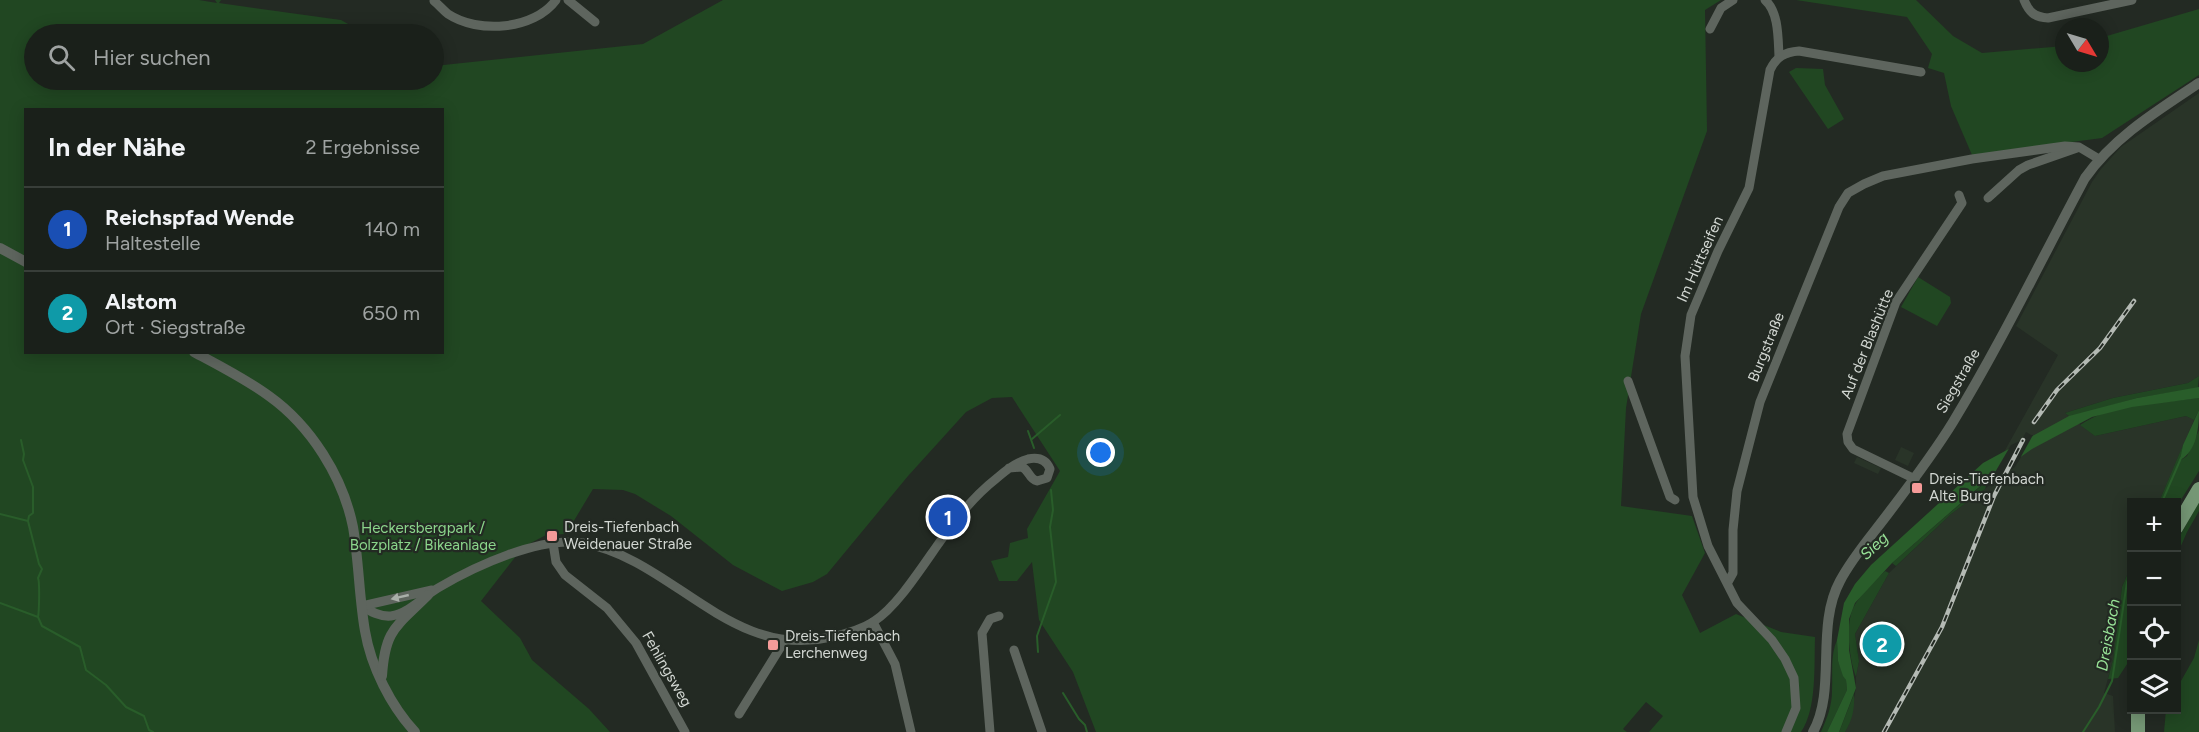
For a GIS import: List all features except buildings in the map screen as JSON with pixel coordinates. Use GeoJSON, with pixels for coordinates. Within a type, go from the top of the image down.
{"type":"FeatureCollection","features":[{"type":"Feature","properties":{"kind":"main road"},"geometry":{"type":"LineString","coordinates":[[2181,520],[2199,489]]}},
{"type":"Feature","properties":{"kind":"main road"},"geometry":{"type":"LineString","coordinates":[[2138,714],[2138,732]]}},
{"type":"Feature","properties":{"kind":"street"},"geometry":{"type":"LineString","coordinates":[[434,1],[449,14],[472,24],[495,27],[529,20],[552,6],[556,0]]}},
{"type":"Feature","properties":{"kind":"street"},"geometry":{"type":"LineString","coordinates":[[568,0],[595,22]]}},
{"type":"Feature","properties":{"kind":"street"},"geometry":{"type":"LineString","coordinates":[[1710,29],[1721,8],[1733,0]]}},
{"type":"Feature","properties":{"kind":"street","name":"Im Hüttseifen"},"geometry":{"type":"LineString","coordinates":[[1728,582],[1708,546],[1693,497],[1685,356],[1691,315],[1718,251],[1749,188],[1770,70],[1779,56],[1774,14],[1766,0]]}},
{"type":"Feature","properties":{"kind":"street"},"geometry":{"type":"LineString","coordinates":[[2024,0],[2036,17],[2048,18],[2132,0]]}},
{"type":"Feature","properties":{"kind":"street"},"geometry":{"type":"LineString","coordinates":[[1779,56],[1790,51],[1799,51],[1921,72]]}},
{"type":"Feature","properties":{"kind":"street","name":"Siegstraße"},"geometry":{"type":"LineString","coordinates":[[1813,732],[1823,702],[1825,651],[1830,614],[1838,584],[1859,551],[1916,479],[1974,386],[2085,178],[2099,159],[2131,130],[2199,83]]}},
{"type":"Feature","properties":{"kind":"street","name":"Burgstraße"},"geometry":{"type":"LineString","coordinates":[[1728,582],[1733,573],[1733,530],[1737,491],[1760,402],[1839,207],[1848,193],[1864,183],[1883,176],[1972,159],[2065,146],[2079,147]]}},
{"type":"Feature","properties":{"kind":"street"},"geometry":{"type":"LineString","coordinates":[[1988,198],[2019,170],[2079,147],[2099,159]]}},
{"type":"Feature","properties":{"kind":"street","name":"Auf der Blashütte"},"geometry":{"type":"LineString","coordinates":[[1916,479],[1853,448],[1848,442],[1847,434],[1896,303],[1962,203],[1959,195]]}},
{"type":"Feature","properties":{"kind":"street"},"geometry":{"type":"LineString","coordinates":[[0,248],[24,261]]}},
{"type":"Feature","properties":{"kind":"street"},"geometry":{"type":"LineString","coordinates":[[197,354],[270,396],[289,413],[315,444],[334,474],[349,512],[356,545],[367,643],[381,680],[396,707],[415,732]]}},
{"type":"Feature","properties":{"kind":"street"},"geometry":{"type":"LineString","coordinates":[[1628,381],[1670,497],[1674,504],[1693,497]]}},
{"type":"Feature","properties":{"kind":"street"},"geometry":{"type":"LineString","coordinates":[[362,606],[376,614],[392,616],[413,606],[433,592],[510,554],[529,547],[575,542],[604,547],[633,560],[728,621],[756,634],[785,640],[817,640],[840,635],[873,622],[902,596],[965,506],[1010,468]]}},
{"type":"Feature","properties":{"kind":"street","name":"Fehlingsweg"},"geometry":{"type":"LineString","coordinates":[[553,543],[556,562],[565,575],[607,608],[636,643],[685,732]]}},
{"type":"Feature","properties":{"kind":"street"},"geometry":{"type":"LineString","coordinates":[[1728,582],[1737,603],[1772,640],[1794,678],[1796,708],[1786,732]]}},
{"type":"Feature","properties":{"kind":"street"},"geometry":{"type":"LineString","coordinates":[[362,606],[433,592]]}},
{"type":"Feature","properties":{"kind":"street"},"geometry":{"type":"LineString","coordinates":[[381,680],[384,650],[390,634],[433,592]]}},
{"type":"Feature","properties":{"kind":"street"},"geometry":{"type":"LineString","coordinates":[[990,732],[982,633],[990,619],[999,616]]}},
{"type":"Feature","properties":{"kind":"street"},"geometry":{"type":"LineString","coordinates":[[873,622],[895,664],[911,732]]}},
{"type":"Feature","properties":{"kind":"street"},"geometry":{"type":"LineString","coordinates":[[739,714],[785,640]]}},
{"type":"Feature","properties":{"kind":"street"},"geometry":{"type":"LineString","coordinates":[[1014,650],[1042,732]]}},
{"type":"Feature","properties":{"kind":"shaded area"},"geometry":{"type":"Polygon","coordinates":[[[2199,93],[2199,376],[2188,383],[2113,398],[2065,413],[2095,436],[2186,416],[2194,420],[2161,498],[2127,498],[2127,575],[2122,587],[2113,660],[2104,693],[2113,696],[2115,732],[1845,732],[1849,724],[1859,661],[1855,634],[1889,573],[1951,514],[1994,482],[1989,479],[2058,355],[2016,326],[2101,169],[2121,147],[2199,93]],[[2026,432],[2002,476],[2015,467],[2033,436],[2026,432]]]}},
{"type":"Feature","properties":{"kind":"shaded area"},"geometry":{"type":"Polygon","coordinates":[[[2199,387],[2199,398],[2132,407],[2092,417],[2032,449],[1985,482],[1892,563],[1855,603],[1849,619],[1849,650],[1856,688],[1839,732],[1827,732],[1847,690],[1846,680],[1838,661],[1837,640],[1844,603],[1855,584],[1871,565],[1983,463],[2069,416],[2137,398],[2199,387]]]}},
{"type":"Feature","properties":{"kind":"shaded area"},"geometry":{"type":"Polygon","coordinates":[[[2199,410],[2193,445],[2186,456],[2180,460],[2183,445],[2199,410]]]}},
{"type":"Feature","properties":{"kind":"shaded area"},"geometry":{"type":"Polygon","coordinates":[[[1901,447],[1914,453],[1908,466],[1895,460],[1901,447]]]}},
{"type":"Feature","properties":{"kind":"shaded area"},"geometry":{"type":"Polygon","coordinates":[[[1857,457],[1881,468],[1878,474],[1854,463],[1857,457]]]}},
{"type":"Feature","properties":{"kind":"green space","name":"Heckersbergpark / Bolzplatz / Bikeanlage"},"geometry":{"type":"Polygon","coordinates":[[[0,0],[199,0],[217,3],[215,0],[221,0],[219,3],[341,20],[348,24],[24,24],[24,90],[444,90],[444,65],[643,44],[723,0],[1721,0],[1705,10],[1707,131],[1641,314],[1626,408],[1621,506],[1692,516],[1705,553],[1682,595],[1700,633],[1736,614],[1781,632],[1815,637],[1812,699],[1810,711],[1801,732],[1649,732],[1663,716],[1646,702],[1623,729],[1627,732],[1096,732],[1073,672],[1039,620],[1032,562],[1017,581],[999,581],[991,561],[1008,557],[1010,543],[1028,538],[1027,529],[1060,471],[1012,397],[992,398],[966,412],[908,476],[827,574],[813,582],[782,591],[733,565],[671,516],[635,494],[623,490],[593,489],[566,534],[546,535],[523,547],[481,601],[520,638],[532,660],[589,709],[610,732],[0,732],[0,0]]]}},
{"type":"Feature","properties":{"kind":"green space"},"geometry":{"type":"Polygon","coordinates":[[[1796,0],[1916,0],[1953,36],[1982,53],[2055,47],[2055,72],[2109,72],[2109,35],[2199,9],[2199,75],[2102,138],[1972,155],[1951,106],[1944,73],[1928,68],[1932,54],[1907,17],[1796,0]]]}},
{"type":"Feature","properties":{"kind":"green space"},"geometry":{"type":"Polygon","coordinates":[[[1796,68],[1823,69],[1825,85],[1844,119],[1828,129],[1789,72],[1796,68]]]}},
{"type":"Feature","properties":{"kind":"green space"},"geometry":{"type":"Polygon","coordinates":[[[1918,277],[1950,297],[1951,303],[1937,326],[1901,307],[1918,277]]]}},
{"type":"Feature","properties":{"kind":"green space"},"geometry":{"type":"Polygon","coordinates":[[[2199,376],[2198,388],[2137,398],[2074,416],[2065,413],[2113,398],[2188,383],[2199,376]]]}},
{"type":"Feature","properties":{"kind":"green space"},"geometry":{"type":"Polygon","coordinates":[[[2199,398],[2199,410],[2194,420],[2186,416],[2095,436],[2080,425],[2121,408],[2199,398]]]}},
{"type":"Feature","properties":{"kind":"green space"},"geometry":{"type":"Polygon","coordinates":[[[2199,430],[2199,471],[2181,500],[2161,498],[2183,445],[2181,460],[2187,456],[2199,430]]]}},
{"type":"Feature","properties":{"kind":"green space"},"geometry":{"type":"Polygon","coordinates":[[[1989,479],[1985,489],[1951,514],[1896,566],[1892,563],[1989,479]]]}},
{"type":"Feature","properties":{"kind":"green space"},"geometry":{"type":"Polygon","coordinates":[[[2199,502],[2199,511],[2181,546],[2181,534],[2199,502]]]}},
{"type":"Feature","properties":{"kind":"green space"},"geometry":{"type":"Polygon","coordinates":[[[1885,571],[1889,573],[1855,634],[1859,661],[1856,677],[1849,639],[1852,610],[1862,594],[1885,571]]]}},
{"type":"Feature","properties":{"kind":"green space"},"geometry":{"type":"Polygon","coordinates":[[[2127,575],[2127,664],[2118,678],[2108,679],[2113,660],[2122,587],[2127,575]]]}},
{"type":"Feature","properties":{"kind":"green space"},"geometry":{"type":"Polygon","coordinates":[[[1837,640],[1838,661],[1846,680],[1847,690],[1827,732],[1821,732],[1831,702],[1833,658],[1837,640]]]}},
{"type":"Feature","properties":{"kind":"green space"},"geometry":{"type":"Polygon","coordinates":[[[2199,640],[2199,732],[2164,732],[2166,714],[2181,714],[2181,681],[2194,658],[2199,640]]]}},
{"type":"Feature","properties":{"kind":"green space"},"geometry":{"type":"Polygon","coordinates":[[[1854,694],[1850,723],[1845,732],[1839,732],[1854,694]]]}},
{"type":"Feature","properties":{"kind":"pier"},"geometry":{"type":"Polygon","coordinates":[[[2033,435],[2018,462],[1998,476],[1994,474],[2011,445],[2033,435]]]}},
{"type":"Feature","properties":{"kind":"waterway"},"geometry":{"type":"LineString","coordinates":[[1032,439],[1060,415]]}},
{"type":"Feature","properties":{"kind":"waterway"},"geometry":{"type":"LineString","coordinates":[[1028,431],[1034,448]]}},
{"type":"Feature","properties":{"kind":"waterway"},"geometry":{"type":"LineString","coordinates":[[21,440],[23,460],[33,487],[33,513],[29,516],[28,521],[42,569],[38,578],[38,617]]}},
{"type":"Feature","properties":{"kind":"waterway","name":"Dreisbach"},"geometry":{"type":"LineString","coordinates":[[2164,498],[2181,458]]}},
{"type":"Feature","properties":{"kind":"waterway"},"geometry":{"type":"LineString","coordinates":[[1038,652],[1037,636],[1056,582],[1050,527],[1053,510],[1051,490]]}},
{"type":"Feature","properties":{"kind":"waterway"},"geometry":{"type":"LineString","coordinates":[[0,514],[28,521]]}},
{"type":"Feature","properties":{"kind":"waterway","name":"Dreisbach"},"geometry":{"type":"LineString","coordinates":[[2083,732],[2112,681],[2127,582]]}},
{"type":"Feature","properties":{"kind":"waterway"},"geometry":{"type":"LineString","coordinates":[[0,603],[38,617],[42,626],[80,647],[86,670],[106,685],[126,707],[144,716],[149,730],[153,732]]}},
{"type":"Feature","properties":{"kind":"waterway"},"geometry":{"type":"LineString","coordinates":[[1063,693],[1085,725],[1087,732]]}},
{"type":"Feature","properties":{"kind":"railway"},"geometry":{"type":"LineString","coordinates":[[2034,422],[2057,390],[2100,348],[2134,301]]}},
{"type":"Feature","properties":{"kind":"railway"},"geometry":{"type":"LineString","coordinates":[[1884,732],[1942,627],[1994,496],[2023,440]]}},
{"type":"Feature","properties":{"kind":"place","name":"Dreis-Tiefenbach Alte Burg"},"geometry":{"type":"Point","coordinates":[1917,488]}},
{"type":"Feature","properties":{"kind":"place","name":"Reichspfad Wende"},"geometry":{"type":"Point","coordinates":[948,517]}},
{"type":"Feature","properties":{"kind":"place","name":"Dreis-Tiefenbach Weidenauer Straße"},"geometry":{"type":"Point","coordinates":[552,536]}},
{"type":"Feature","properties":{"kind":"place","name":"Alstom"},"geometry":{"type":"Point","coordinates":[1882,644]}},
{"type":"Feature","properties":{"kind":"place","name":"Dreis-Tiefenbach Lerchenweg"},"geometry":{"type":"Point","coordinates":[773,645]}},
{"type":"Feature","properties":{"kind":"water label","name":"Sieg"},"geometry":{"type":"Point","coordinates":[1874,546]}}]}
